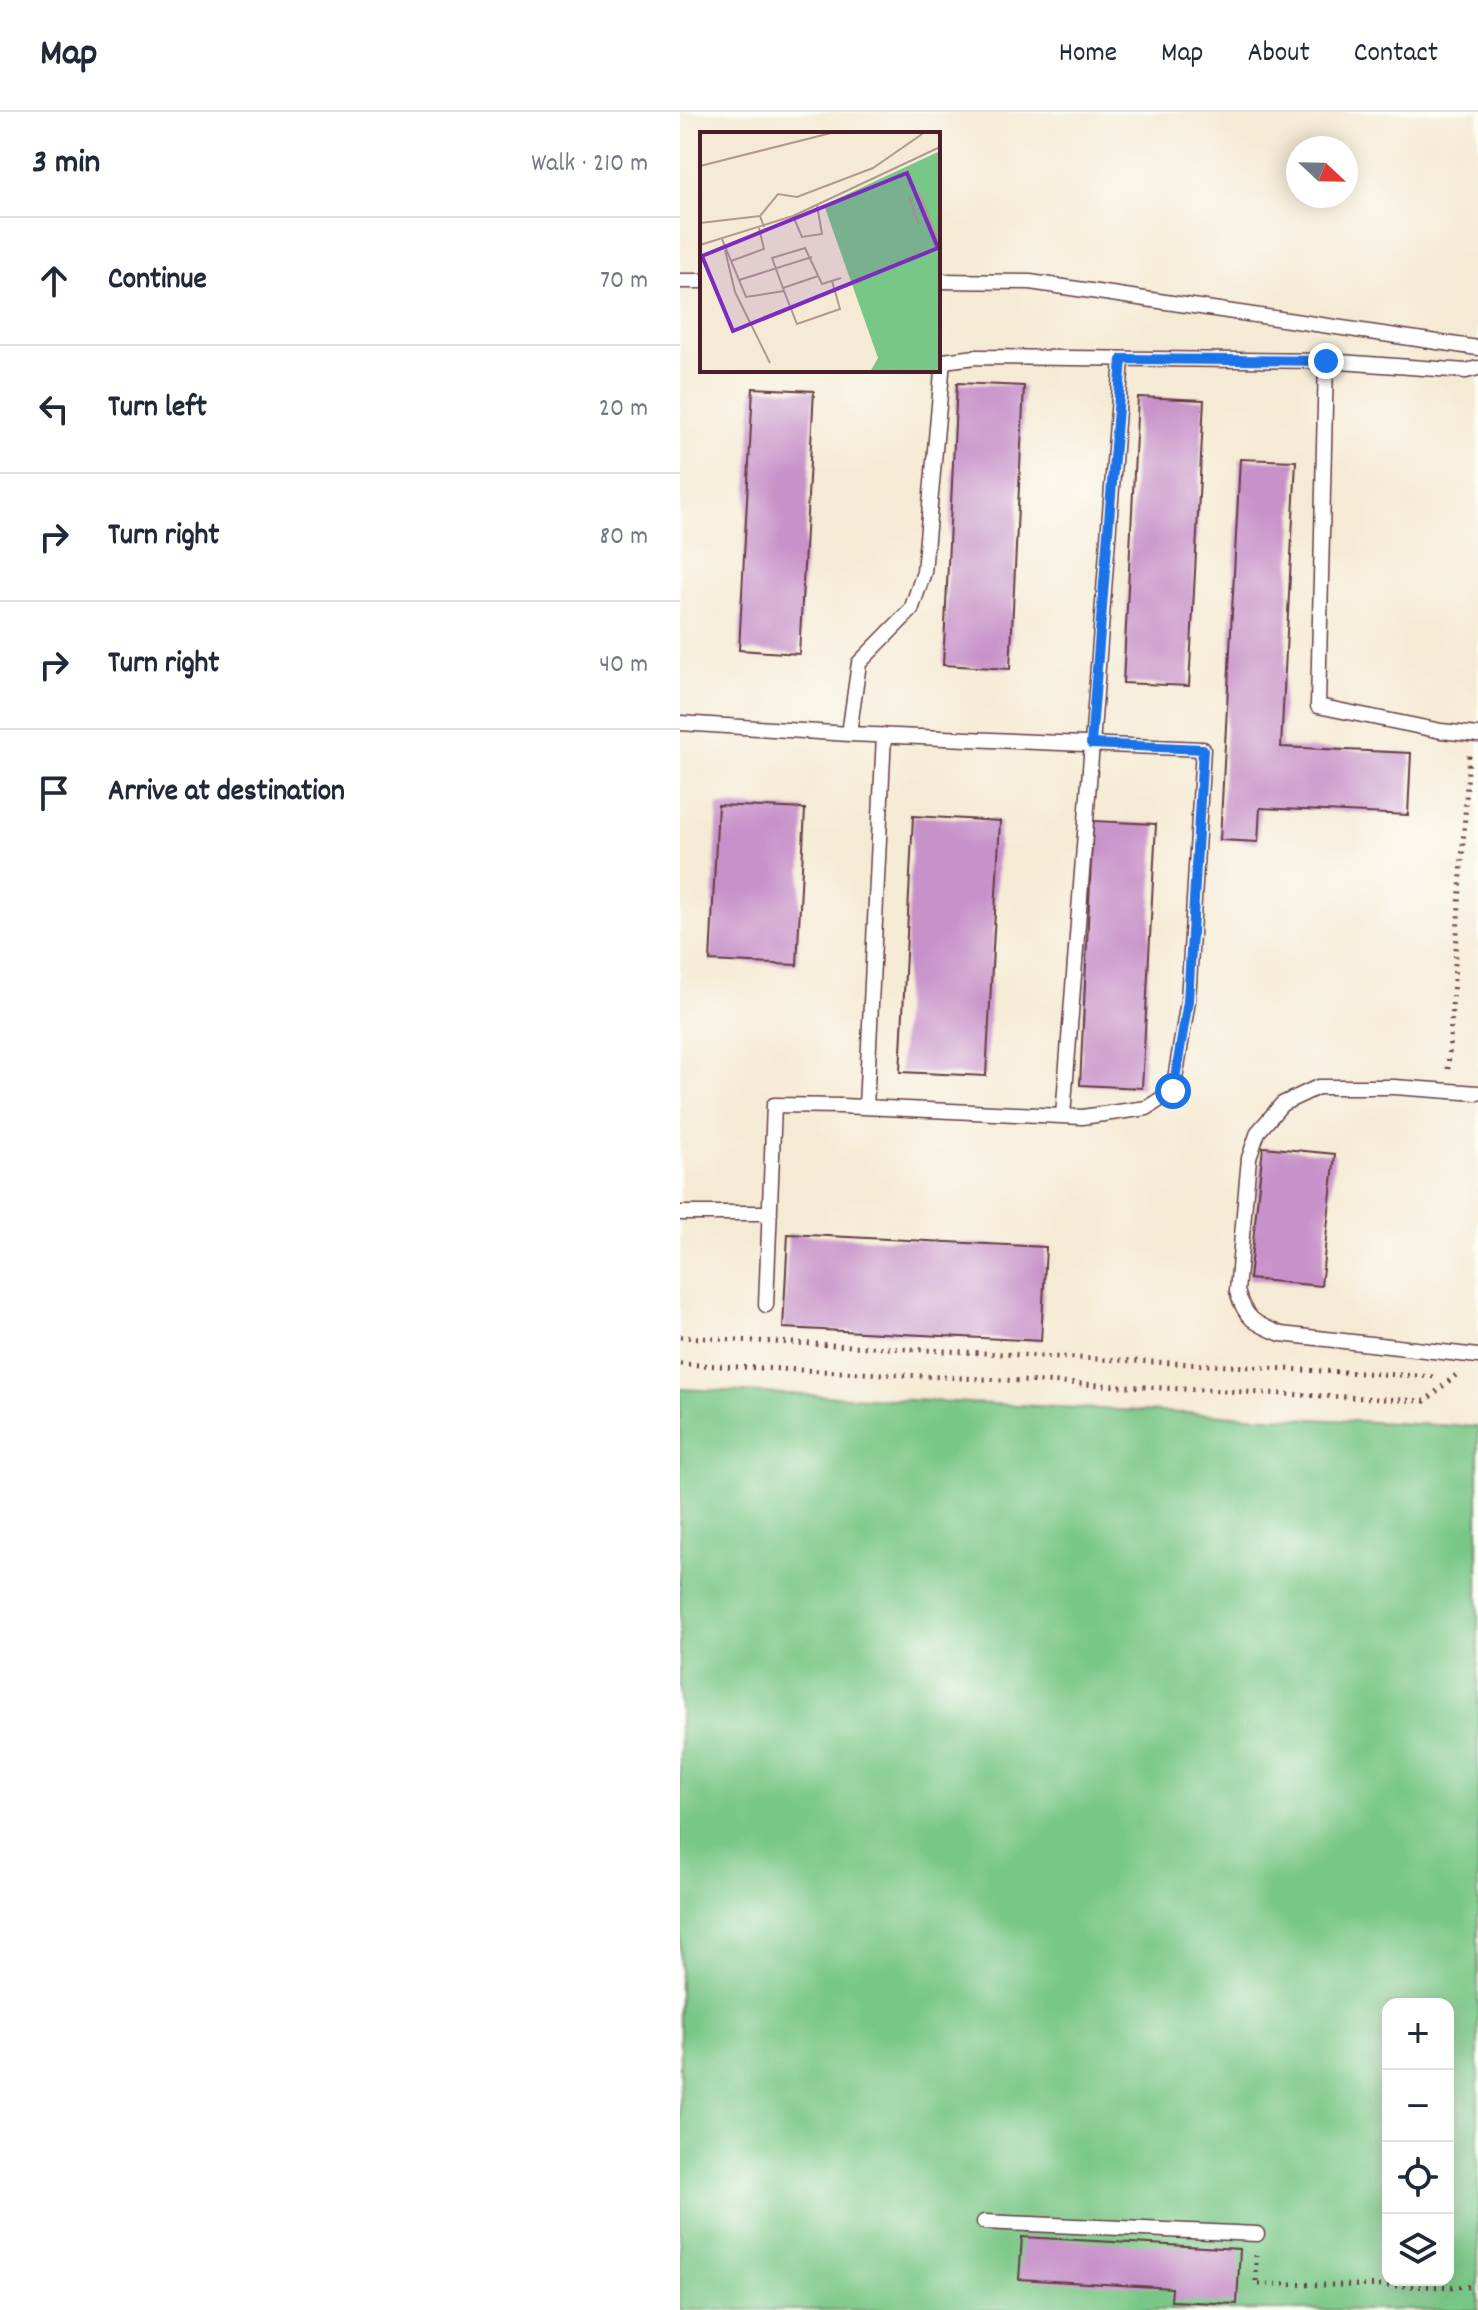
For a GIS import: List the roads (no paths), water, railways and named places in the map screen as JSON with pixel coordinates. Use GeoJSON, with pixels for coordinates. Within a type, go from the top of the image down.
{"type":"FeatureCollection","features":[{"type":"Feature","properties":{"kind":"lane"},"geometry":{"type":"LineString","coordinates":[[940,281],[1030,282],[1478,348]]}},
{"type":"Feature","properties":{"kind":"lane"},"geometry":{"type":"LineString","coordinates":[[849,734],[859,663],[911,610],[924,572],[943,361],[976,357],[1326,361],[1466,371],[1478,368]]}},
{"type":"Feature","properties":{"kind":"lane"},"geometry":{"type":"LineString","coordinates":[[1063,1116],[1122,359]]}},
{"type":"Feature","properties":{"kind":"lane"},"geometry":{"type":"LineString","coordinates":[[1326,361],[1318,706],[1474,735]]}},
{"type":"Feature","properties":{"kind":"lane"},"geometry":{"type":"LineString","coordinates":[[680,723],[849,734],[1203,749],[1188,1001],[1173,1091],[1147,1108],[1082,1117],[774,1105],[766,1305]]}},
{"type":"Feature","properties":{"kind":"lane"},"geometry":{"type":"LineString","coordinates":[[866,1107],[884,735]]}},
{"type":"Feature","properties":{"kind":"lane"},"geometry":{"type":"LineString","coordinates":[[1478,1093],[1394,1087],[1318,1087],[1282,1104],[1258,1132],[1249,1158],[1237,1291],[1243,1310],[1258,1326],[1281,1334],[1478,1356]]}},
{"type":"Feature","properties":{"kind":"lane"},"geometry":{"type":"LineString","coordinates":[[680,1213],[770,1213]]}},
{"type":"Feature","properties":{"kind":"lane"},"geometry":{"type":"LineString","coordinates":[[984,2222],[1257,2234]]}}]}
